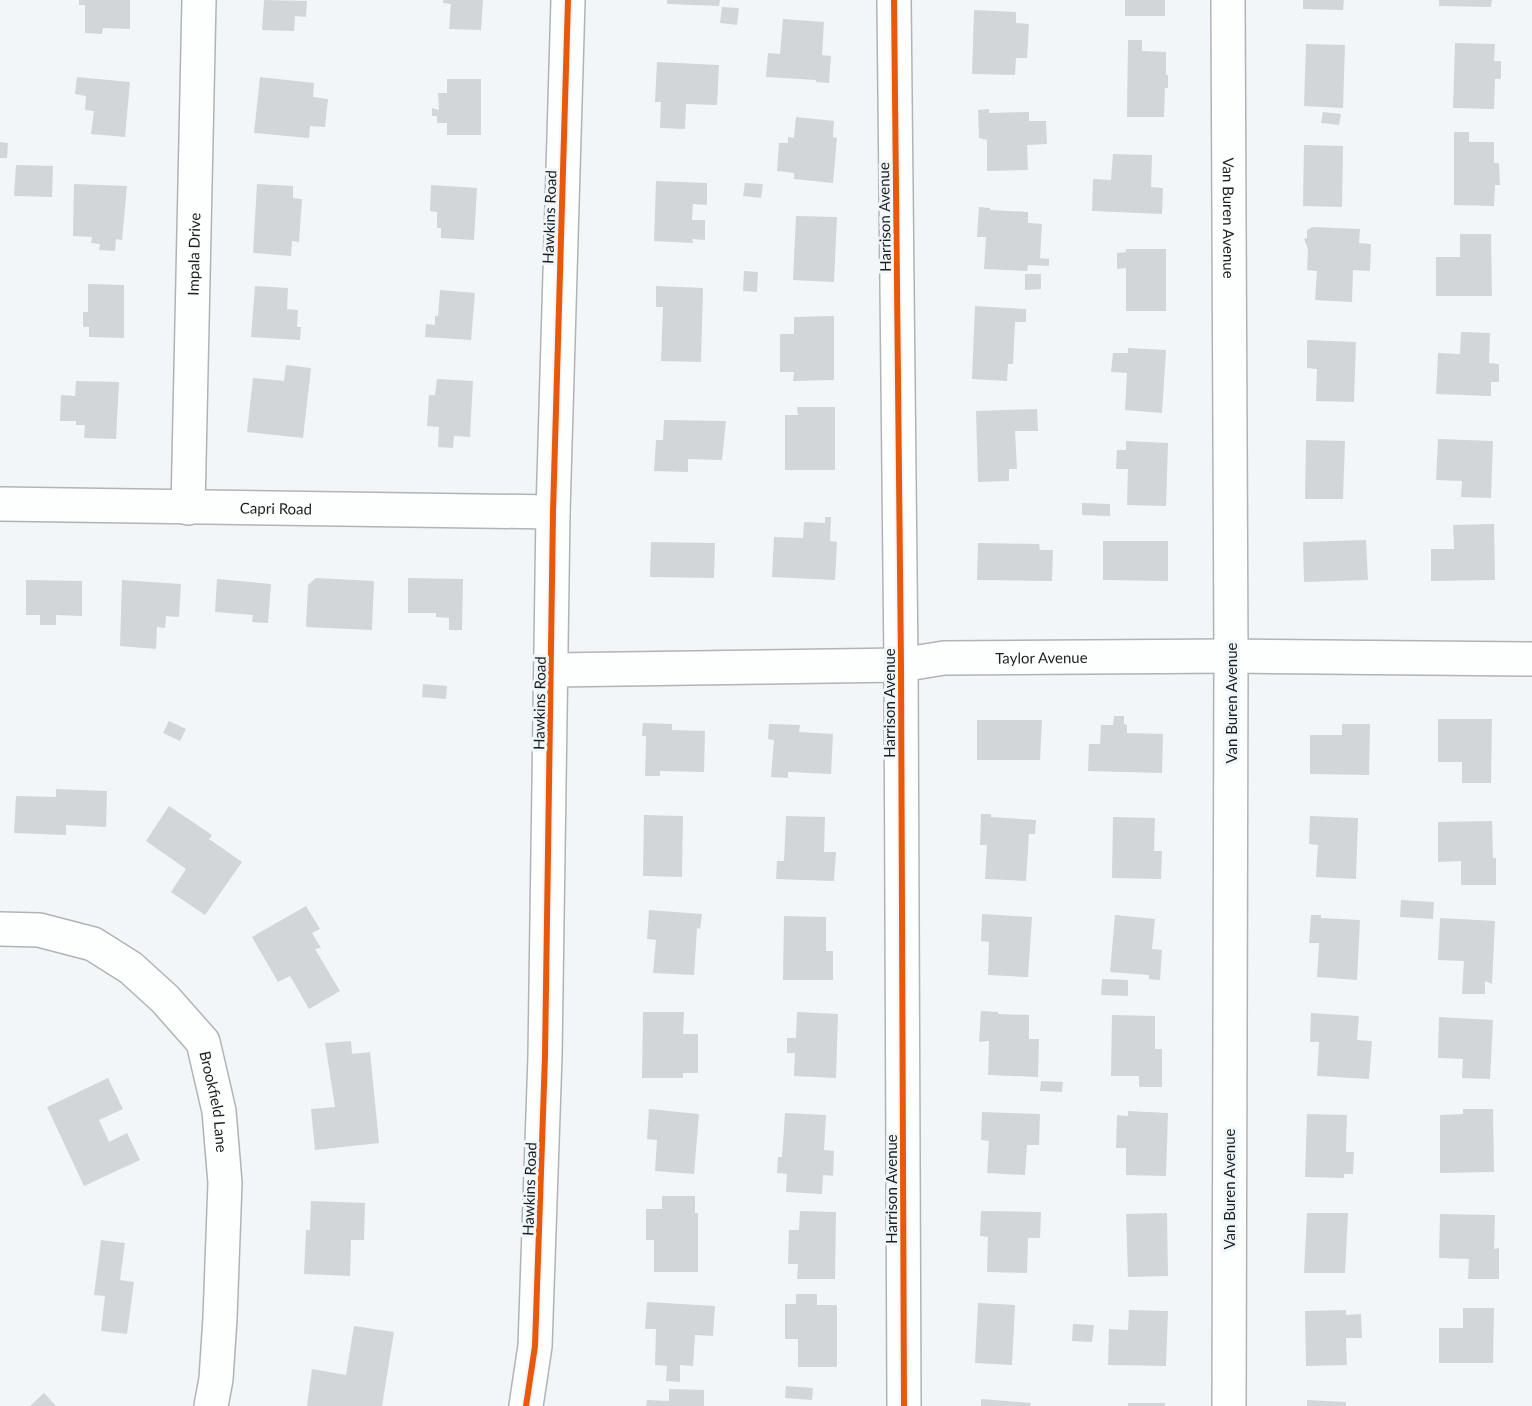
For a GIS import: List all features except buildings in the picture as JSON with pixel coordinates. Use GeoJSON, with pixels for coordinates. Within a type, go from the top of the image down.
{"type":"FeatureCollection","features":[{"type":"Feature","properties":{"kind":"street","name":"Impala Drive"},"geometry":{"type":"LineString","coordinates":[[188,508],[199,0]]}},
{"type":"Feature","properties":{"kind":"street","name":"Hawkins Road"},"geometry":{"type":"LineString","coordinates":[[526,1406],[536,1334],[545,1056],[553,512],[568,0]]}},
{"type":"Feature","properties":{"kind":"street","name":"Harrison Avenue"},"geometry":{"type":"LineString","coordinates":[[894,0],[901,665],[904,1406]]}},
{"type":"Feature","properties":{"kind":"street","name":"Van Buren Avenue"},"geometry":{"type":"LineString","coordinates":[[1228,0],[1231,656],[1229,1406]]}},
{"type":"Feature","properties":{"kind":"street","name":"Capri Road"},"geometry":{"type":"LineString","coordinates":[[0,504],[553,512]]}},
{"type":"Feature","properties":{"kind":"street","name":"Taylor Avenue"},"geometry":{"type":"LineString","coordinates":[[552,670],[901,665],[944,658],[1231,656],[1532,659]]}},
{"type":"Feature","properties":{"kind":"street","name":"Brookfield Lane"},"geometry":{"type":"LineString","coordinates":[[0,930],[39,930],[93,944],[131,968],[165,999],[203,1042],[219,1111],[225,1183],[220,1318],[216,1379],[211,1406]]}},
{"type":"Feature","properties":{"kind":"cycle path"},"geometry":{"type":"LineString","coordinates":[[526,1406],[535,1346],[545,1056],[553,512],[568,0]]}},
{"type":"Feature","properties":{"kind":"cycle path"},"geometry":{"type":"LineString","coordinates":[[894,0],[901,665],[904,1406]]}}]}
